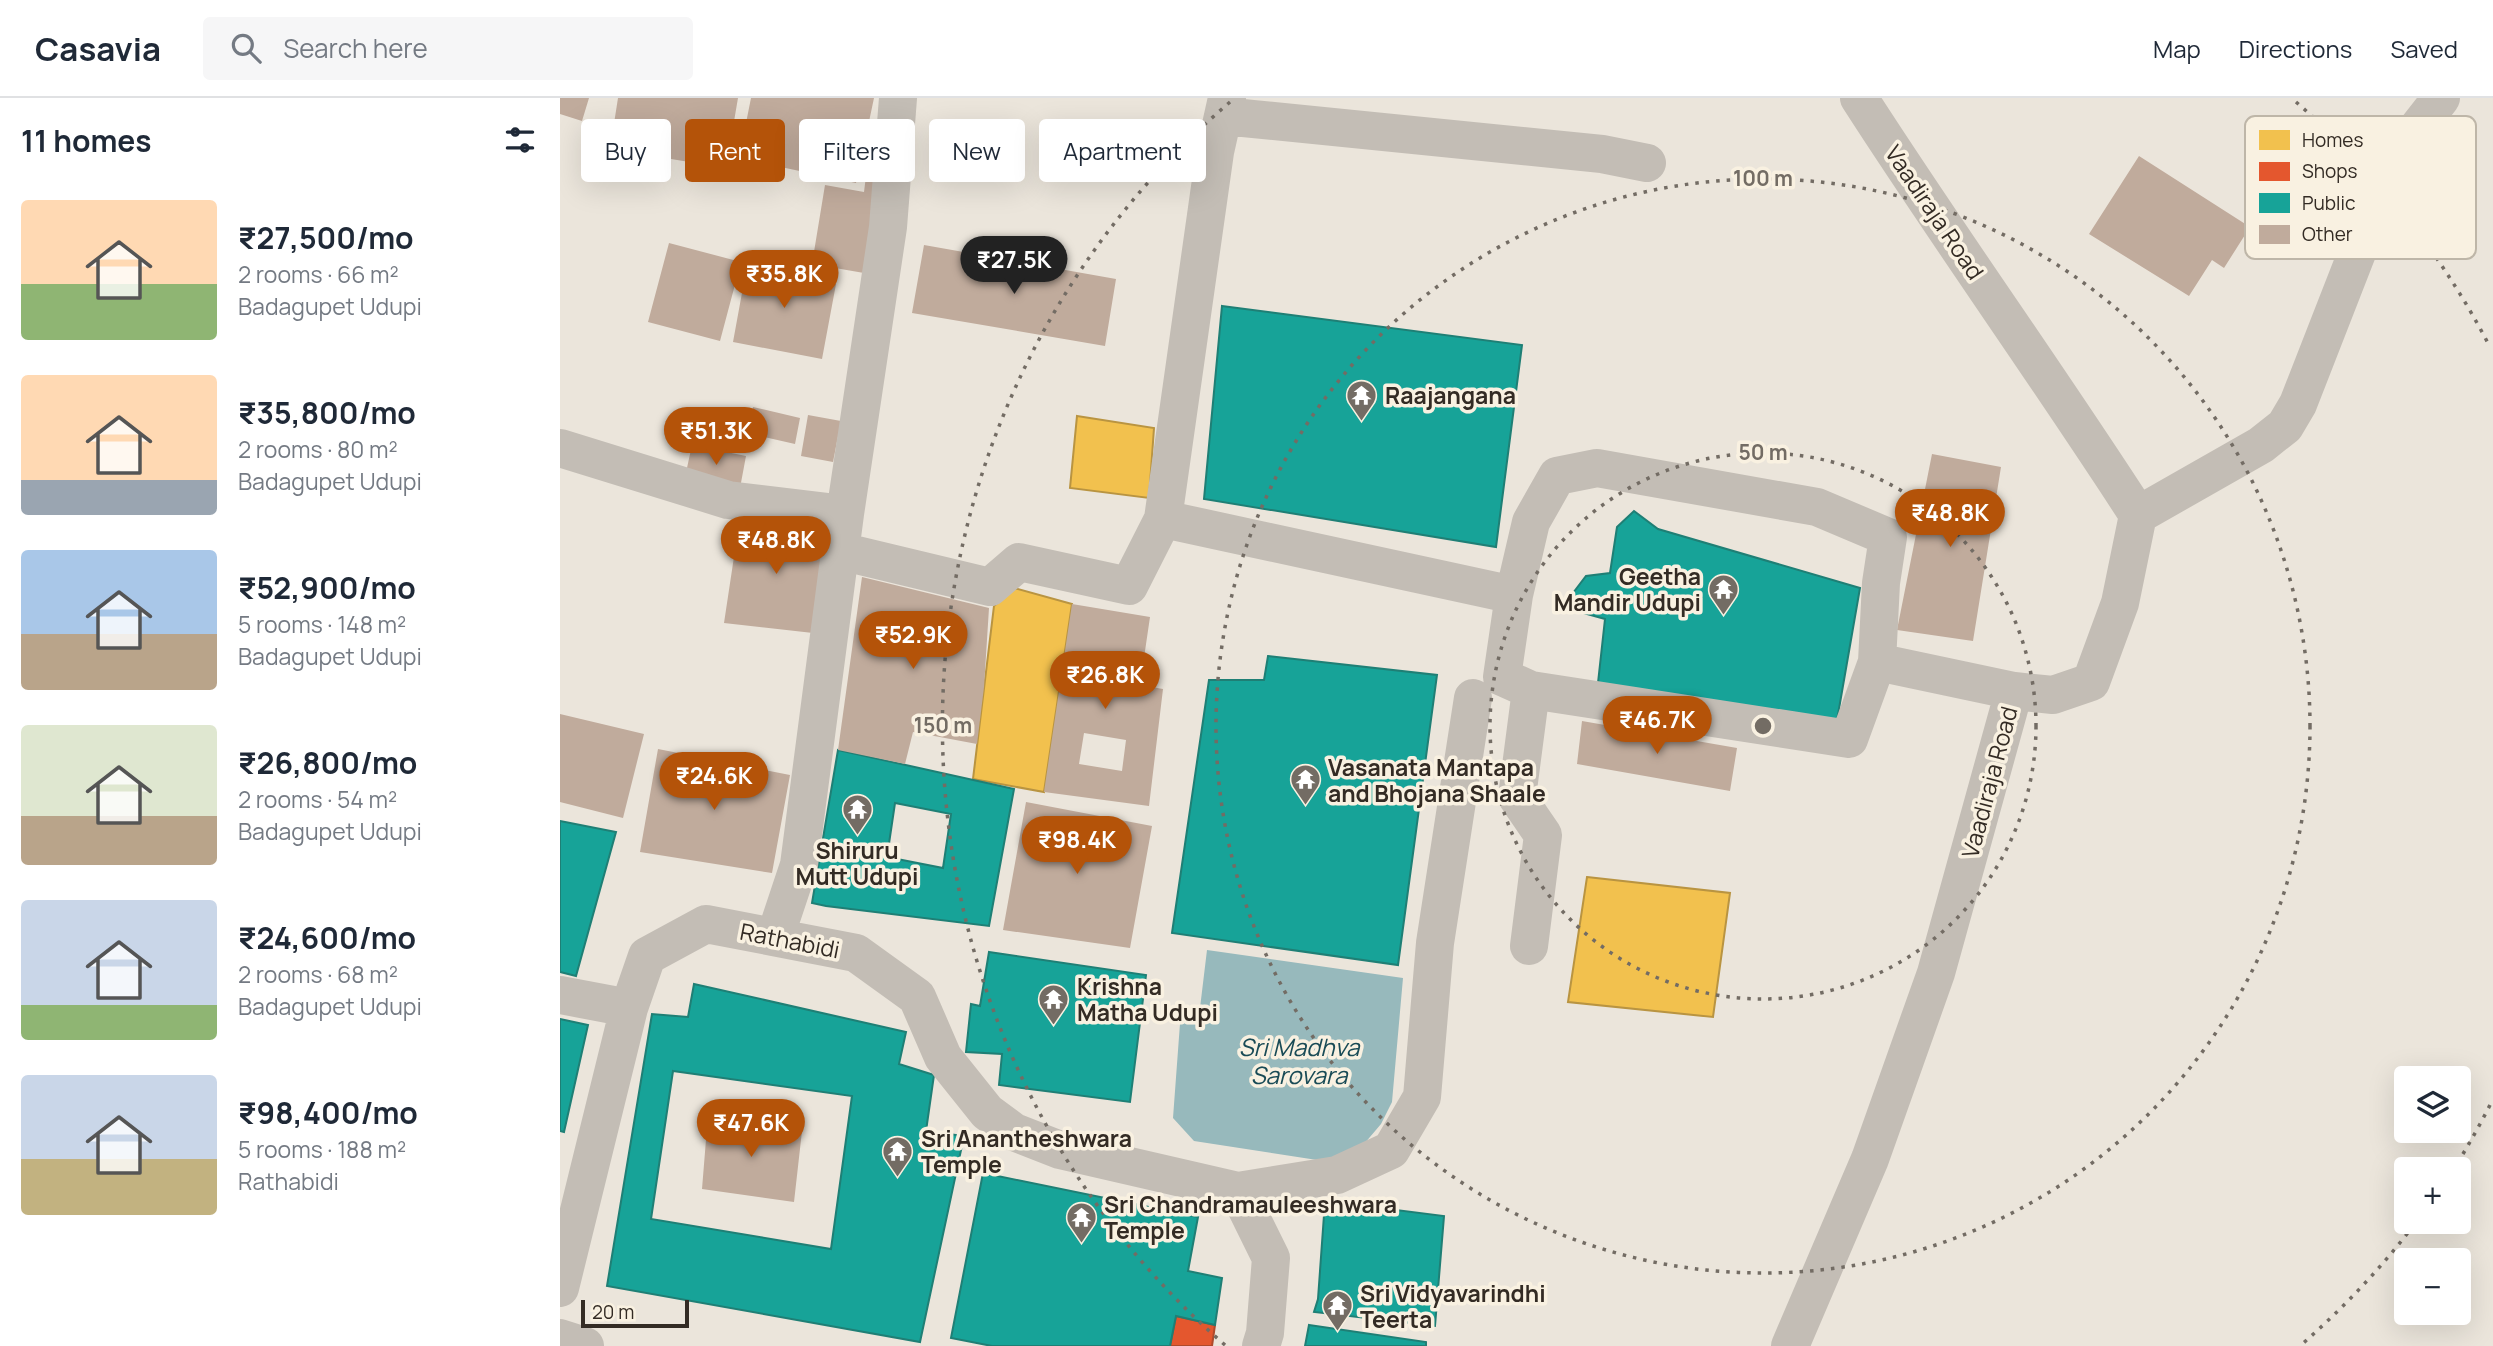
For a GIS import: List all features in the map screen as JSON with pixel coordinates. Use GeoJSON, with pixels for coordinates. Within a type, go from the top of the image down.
{"type":"FeatureCollection","features":[{"type":"Feature","properties":{"kind":"street"},"geometry":{"type":"LineString","coordinates":[[775,937],[799,865],[845,514],[888,228],[898,98]]}},
{"type":"Feature","properties":{"kind":"street","name":"Vaadiraja Road"},"geometry":{"type":"LineString","coordinates":[[1790,1346],[1870,1158],[1936,973],[2014,691],[2053,695],[2091,682],[2120,603],[2137,514],[1859,98]]}},
{"type":"Feature","properties":{"kind":"street"},"geometry":{"type":"LineString","coordinates":[[2427,116],[2441,98]]}},
{"type":"Feature","properties":{"kind":"street"},"geometry":{"type":"LineString","coordinates":[[840,551],[990,587],[1019,562],[1129,586],[1163,519],[1214,152],[1225,107],[1602,154],[1647,163]]}},
{"type":"Feature","properties":{"kind":"street"},"geometry":{"type":"LineString","coordinates":[[2137,514],[2261,445],[2284,426],[2298,404],[2355,259]]}},
{"type":"Feature","properties":{"kind":"street"},"geometry":{"type":"LineString","coordinates":[[560,448],[728,500],[845,514]]}},
{"type":"Feature","properties":{"kind":"street"},"geometry":{"type":"LineString","coordinates":[[1597,468],[1818,507],[1888,537],[1881,583],[1877,662],[1849,739],[1531,690],[1502,677],[1514,595],[1531,522],[1557,476],[1597,468]]}},
{"type":"Feature","properties":{"kind":"street"},"geometry":{"type":"LineString","coordinates":[[1163,519],[1514,595]]}},
{"type":"Feature","properties":{"kind":"street"},"geometry":{"type":"LineString","coordinates":[[1877,662],[2014,691]]}},
{"type":"Feature","properties":{"kind":"street"},"geometry":{"type":"LineString","coordinates":[[1529,946],[1542,835],[1517,797],[1531,690]]}},
{"type":"Feature","properties":{"kind":"street"},"geometry":{"type":"LineString","coordinates":[[1261,1346],[1265,1333],[1271,1258],[1238,1191],[1337,1175],[1391,1150],[1422,1097],[1435,943],[1473,698]]}},
{"type":"Feature","properties":{"kind":"street","name":"Rathabidi"},"geometry":{"type":"LineString","coordinates":[[560,1288],[629,1008],[647,956],[706,924],[856,953],[916,997],[943,1057],[987,1112],[1014,1132],[1060,1150],[1238,1191]]}},
{"type":"Feature","properties":{"kind":"street"},"geometry":{"type":"LineString","coordinates":[[560,995],[629,1008]]}},
{"type":"Feature","properties":{"kind":"street"},"geometry":{"type":"LineString","coordinates":[[560,1338],[585,1346]]}},
{"type":"Feature","properties":{"kind":"water","name":"Sri Madhva Sarovara"},"geometry":{"type":"Polygon","coordinates":[[[1207,950],[1403,978],[1392,1102],[1381,1124],[1364,1144],[1330,1162],[1194,1141],[1173,1118],[1181,1010],[1200,1008],[1207,950]]]}},
{"type":"Feature","properties":{"kind":"building: Homes"},"geometry":{"type":"Polygon","coordinates":[[[1077,416],[1154,428],[1149,498],[1070,488],[1077,416]]]}},
{"type":"Feature","properties":{"kind":"building: Homes"},"geometry":{"type":"Polygon","coordinates":[[[1014,588],[1072,604],[1044,792],[973,779],[994,606],[1014,588]]]}},
{"type":"Feature","properties":{"kind":"building: Homes"},"geometry":{"type":"Polygon","coordinates":[[[1587,877],[1730,893],[1713,1017],[1568,1002],[1587,877]]]}},
{"type":"Feature","properties":{"kind":"building: Shops"},"geometry":{"type":"Polygon","coordinates":[[[1176,1316],[1215,1325],[1212,1346],[1170,1346],[1176,1316]]]}},
{"type":"Feature","properties":{"kind":"building: Public","name":"Raajangana"},"geometry":{"type":"Polygon","coordinates":[[[1222,306],[1522,345],[1496,547],[1204,499],[1222,306]]]}},
{"type":"Feature","properties":{"kind":"building: Public","name":"Geetha Mandir Udupi"},"geometry":{"type":"Polygon","coordinates":[[[1634,511],[1658,529],[1860,588],[1836,726],[1598,683],[1605,619],[1583,613],[1573,593],[1586,576],[1610,573],[1617,527],[1634,511]]]}},
{"type":"Feature","properties":{"kind":"building: Public","name":"Vasanata Mantapa and Bhojana Shaale"},"geometry":{"type":"Polygon","coordinates":[[[1268,656],[1437,675],[1398,965],[1172,933],[1209,680],[1264,680],[1268,656]]]}},
{"type":"Feature","properties":{"kind":"building: Public","name":"Shiruru Mutt Udupi"},"geometry":{"type":"Polygon","coordinates":[[[838,750],[1014,789],[989,926],[812,903],[838,750]],[[895,803],[887,857],[943,868],[951,814],[895,803]]]}},
{"type":"Feature","properties":{"kind":"building: Public"},"geometry":{"type":"Polygon","coordinates":[[[560,821],[616,832],[576,976],[560,972],[560,821]]]}},
{"type":"Feature","properties":{"kind":"building: Public","name":"Krishna Matha Udupi"},"geometry":{"type":"Polygon","coordinates":[[[989,952],[1146,975],[1130,1102],[999,1085],[1002,1054],[966,1052],[971,1004],[980,1006],[989,952]]]}},
{"type":"Feature","properties":{"kind":"building: Public","name":"Sri Anantheshwara Temple"},"geometry":{"type":"Polygon","coordinates":[[[694,984],[906,1032],[899,1064],[934,1075],[926,1131],[964,1136],[920,1342],[607,1286],[652,1014],[688,1017],[694,984]],[[673,1071],[651,1219],[831,1249],[852,1096],[673,1071]]]}},
{"type":"Feature","properties":{"kind":"building: Public"},"geometry":{"type":"Polygon","coordinates":[[[560,1019],[588,1025],[564,1132],[560,1131],[560,1019]]]}},
{"type":"Feature","properties":{"kind":"building: Public","name":"Sri Chandramauleeshwara Temple"},"geometry":{"type":"Polygon","coordinates":[[[983,1173],[1198,1217],[1188,1271],[1222,1278],[1215,1325],[1176,1316],[1170,1346],[992,1346],[951,1338],[983,1173]]]}},
{"type":"Feature","properties":{"kind":"building: Public"},"geometry":{"type":"Polygon","coordinates":[[[1325,1201],[1444,1216],[1435,1326],[1314,1312],[1318,1299],[1325,1201]]]}},
{"type":"Feature","properties":{"kind":"building: Public","name":"Sri Vidyavarindhi Teerta"},"geometry":{"type":"Polygon","coordinates":[[[1309,1325],[1426,1342],[1426,1346],[1305,1346],[1309,1325]]]}},
{"type":"Feature","properties":{"kind":"building: Other"},"geometry":{"type":"Polygon","coordinates":[[[560,98],[589,98],[581,121],[560,114],[560,98]]]}},
{"type":"Feature","properties":{"kind":"building: Other"},"geometry":{"type":"Polygon","coordinates":[[[618,98],[738,98],[734,119],[685,119],[685,161],[671,159],[671,119],[615,119],[618,98]]]}},
{"type":"Feature","properties":{"kind":"building: Other"},"geometry":{"type":"Polygon","coordinates":[[[751,98],[874,98],[870,119],[799,119],[799,171],[785,168],[785,119],[747,119],[751,98]]]}},
{"type":"Feature","properties":{"kind":"building: Other"},"geometry":{"type":"Polygon","coordinates":[[[2139,156],[2245,224],[2245,235],[2224,268],[2212,260],[2189,296],[2089,234],[2139,156]]]}},
{"type":"Feature","properties":{"kind":"building: Other"},"geometry":{"type":"Polygon","coordinates":[[[865,182],[880,182],[864,273],[812,264],[825,185],[864,192],[865,182]]]}},
{"type":"Feature","properties":{"kind":"building: Other"},"geometry":{"type":"Polygon","coordinates":[[[669,243],[741,262],[720,341],[648,322],[669,243]]]}},
{"type":"Feature","properties":{"kind":"building: Other"},"geometry":{"type":"Polygon","coordinates":[[[924,245],[1116,279],[1105,346],[912,313],[924,245]]]}},
{"type":"Feature","properties":{"kind":"building: Other"},"geometry":{"type":"Polygon","coordinates":[[[748,260],[819,273],[818,280],[836,284],[822,359],[733,342],[748,260]]]}},
{"type":"Feature","properties":{"kind":"building: Other"},"geometry":{"type":"Polygon","coordinates":[[[753,407],[800,418],[795,444],[747,433],[753,407]]]}},
{"type":"Feature","properties":{"kind":"building: Other"},"geometry":{"type":"Polygon","coordinates":[[[808,415],[841,421],[833,462],[801,456],[808,415]]]}},
{"type":"Feature","properties":{"kind":"building: Other"},"geometry":{"type":"Polygon","coordinates":[[[692,445],[746,456],[740,488],[685,477],[692,445]]]}},
{"type":"Feature","properties":{"kind":"building: Other"},"geometry":{"type":"Polygon","coordinates":[[[1932,454],[2001,467],[1973,641],[1897,630],[1932,454]]]}},
{"type":"Feature","properties":{"kind":"building: Other"},"geometry":{"type":"Polygon","coordinates":[[[740,517],[827,530],[813,633],[724,623],[740,517]]]}},
{"type":"Feature","properties":{"kind":"building: Other"},"geometry":{"type":"Polygon","coordinates":[[[862,577],[989,608],[977,744],[913,732],[905,764],[838,750],[862,577]]]}},
{"type":"Feature","properties":{"kind":"building: Other"},"geometry":{"type":"Polygon","coordinates":[[[1072,604],[1150,617],[1140,685],[1163,689],[1149,806],[1044,792],[1072,604]],[[1084,733],[1079,764],[1122,771],[1126,740],[1084,733]]]}},
{"type":"Feature","properties":{"kind":"building: Other"},"geometry":{"type":"Polygon","coordinates":[[[560,714],[644,734],[623,818],[560,802],[560,714]]]}},
{"type":"Feature","properties":{"kind":"building: Other"},"geometry":{"type":"Polygon","coordinates":[[[1582,721],[1737,748],[1730,791],[1577,764],[1582,721]]]}},
{"type":"Feature","properties":{"kind":"building: Other"},"geometry":{"type":"Polygon","coordinates":[[[658,749],[790,775],[772,873],[640,852],[658,749]]]}},
{"type":"Feature","properties":{"kind":"building: Other"},"geometry":{"type":"Polygon","coordinates":[[[1026,802],[1152,826],[1130,948],[1003,930],[1026,802]]]}},
{"type":"Feature","properties":{"kind":"building: Other"},"geometry":{"type":"Polygon","coordinates":[[[708,1115],[802,1131],[794,1202],[702,1189],[708,1115]]]}},
{"type":"Feature","properties":{"kind":"place","name":"Raajangana"},"geometry":{"type":"Point","coordinates":[1362,422]}},
{"type":"Feature","properties":{"kind":"place","name":"Geetha Mandir Udupi"},"geometry":{"type":"Point","coordinates":[1724,616]}},
{"type":"Feature","properties":{"kind":"place","name":"Vasanata Mantapa and Bhojana Shaale"},"geometry":{"type":"Point","coordinates":[1305,807]}},
{"type":"Feature","properties":{"kind":"place","name":"Shiruru Mutt Udupi"},"geometry":{"type":"Point","coordinates":[857,836]}},
{"type":"Feature","properties":{"kind":"place","name":"Krishna Matha Udupi"},"geometry":{"type":"Point","coordinates":[1054,1026]}},
{"type":"Feature","properties":{"kind":"place","name":"Sri Anantheshwara Temple"},"geometry":{"type":"Point","coordinates":[898,1178]}},
{"type":"Feature","properties":{"kind":"place","name":"Sri Chandramauleeshwara Temple"},"geometry":{"type":"Point","coordinates":[1081,1244]}},
{"type":"Feature","properties":{"kind":"place","name":"Sri Vidyavarindhi Teerta"},"geometry":{"type":"Point","coordinates":[1337,1333]}}]}
